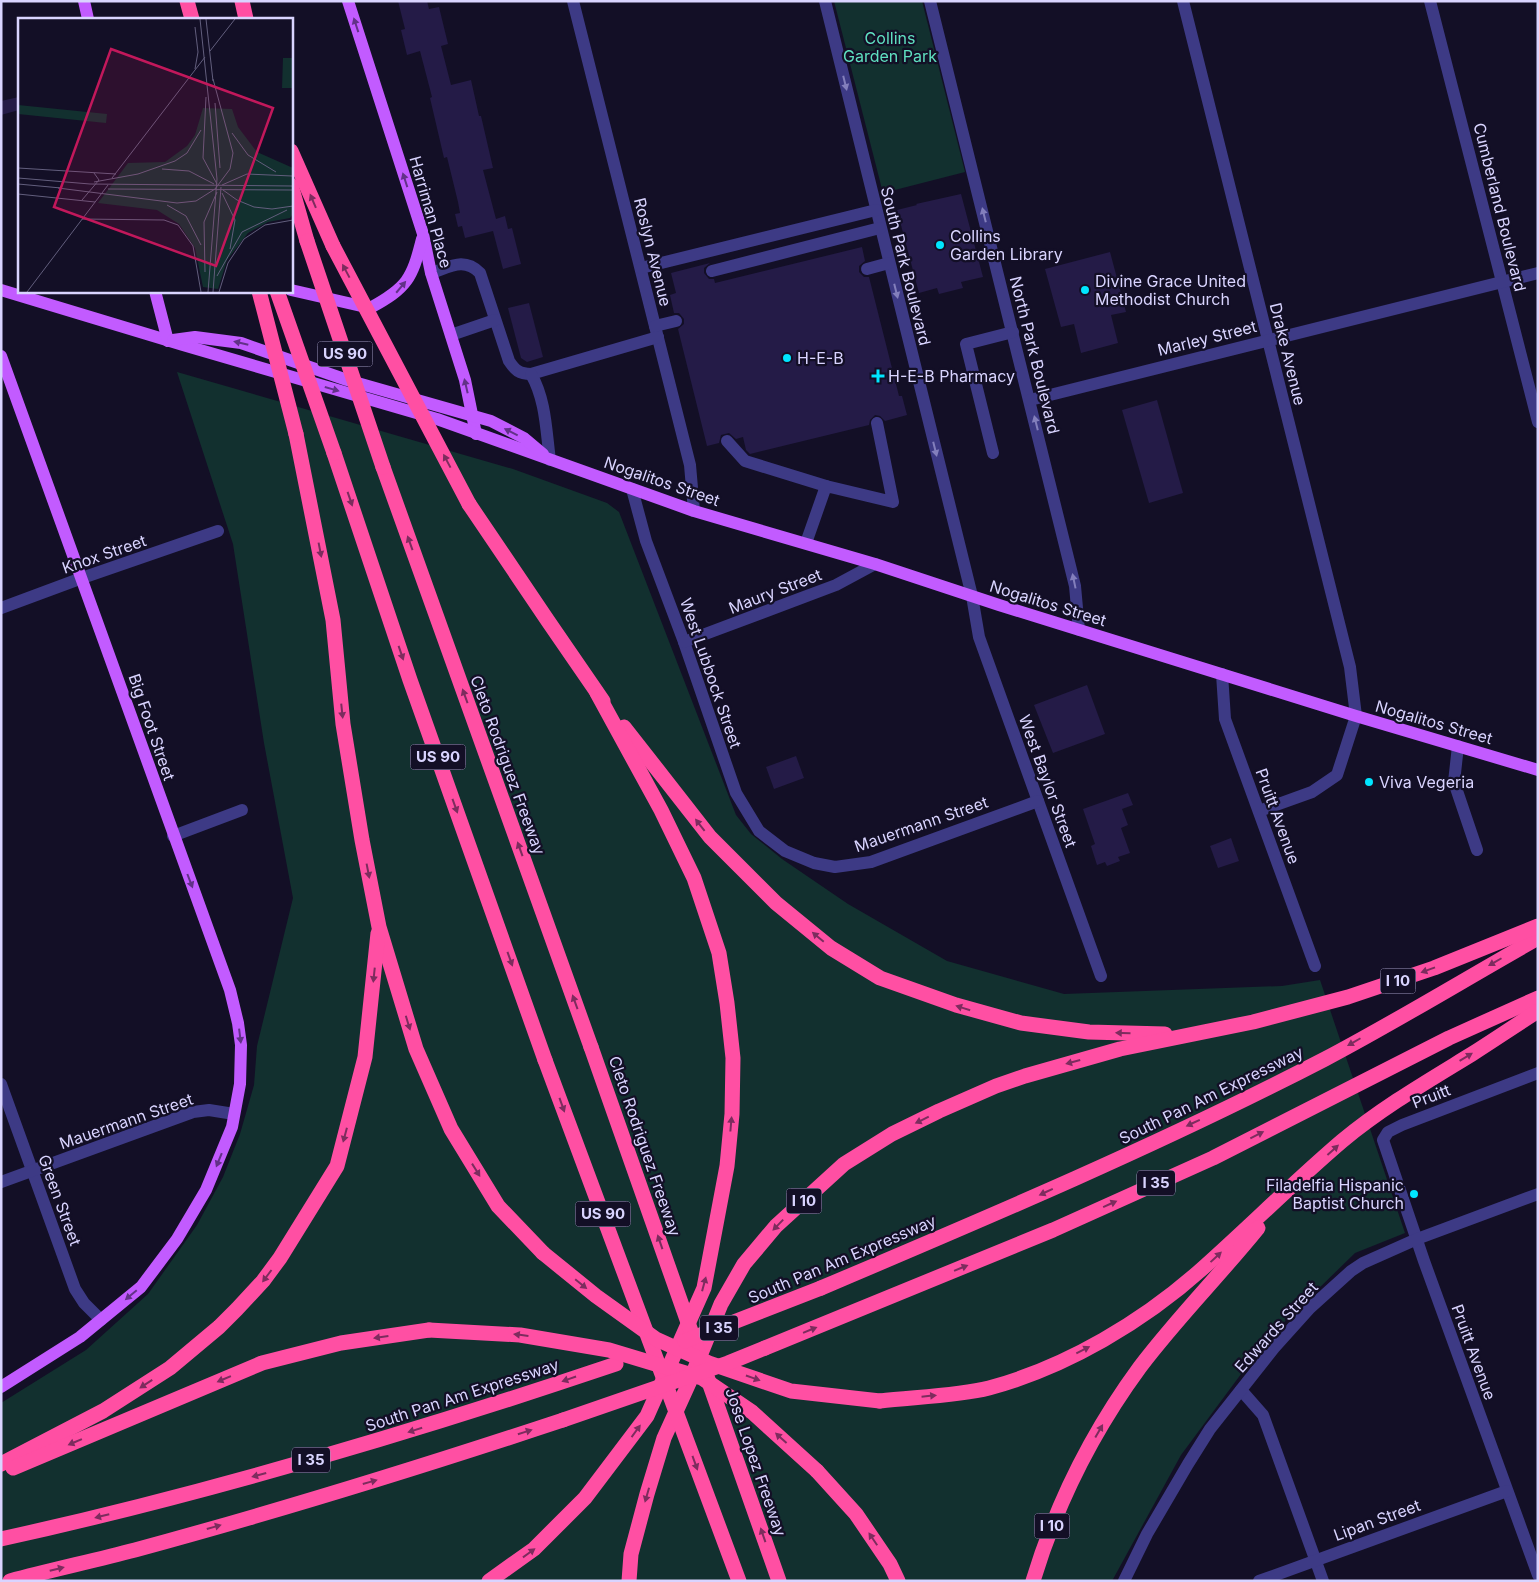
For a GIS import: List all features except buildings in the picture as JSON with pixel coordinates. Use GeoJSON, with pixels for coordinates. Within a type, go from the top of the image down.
{"type":"FeatureCollection","features":[{"type":"Feature","properties":{"kind":"highway"},"geometry":{"type":"LineString","coordinates":[[187,1],[191,18]]}},
{"type":"Feature","properties":{"kind":"highway"},"geometry":{"type":"LineString","coordinates":[[242,1],[246,18]]}},
{"type":"Feature","properties":{"kind":"highway"},"geometry":{"type":"LineString","coordinates":[[292,153],[332,246],[469,504],[597,693],[710,837],[783,909],[831,948],[880,978],[956,1005],[1022,1023],[1089,1032],[1189,1034]]}},
{"type":"Feature","properties":{"kind":"highway","name":"Cleto Rodriguez Freeway"},"geometry":{"type":"LineString","coordinates":[[292,188],[307,241],[383,467],[700,1354]]}},
{"type":"Feature","properties":{"kind":"highway"},"geometry":{"type":"LineString","coordinates":[[259,292],[296,434],[333,620],[343,724],[362,840],[379,927],[416,1049],[451,1130],[498,1206],[543,1254],[596,1296],[656,1339],[709,1363],[791,1391],[880,1401],[988,1388],[1029,1375],[1113,1335],[1173,1293],[1202,1269],[1296,1182]]}},
{"type":"Feature","properties":{"kind":"highway","name":"US 90"},"geometry":{"type":"LineString","coordinates":[[277,292],[334,452],[410,680],[545,1060],[738,1581]]}},
{"type":"Feature","properties":{"kind":"highway"},"geometry":{"type":"LineString","coordinates":[[489,1581],[534,1549],[585,1498],[647,1416],[704,1288],[727,1166],[732,1114],[732,1058],[727,1002],[719,953],[694,878],[661,810],[597,693]]}},
{"type":"Feature","properties":{"kind":"highway","name":"I 10"},"geometry":{"type":"LineString","coordinates":[[629,1581],[631,1554],[664,1438],[721,1304],[744,1264],[776,1226],[844,1164],[892,1134],[996,1086],[1054,1067],[1120,1049],[1253,1022],[1348,997],[1434,968],[1538,926]]}},
{"type":"Feature","properties":{"kind":"highway"},"geometry":{"type":"LineString","coordinates":[[1,1464],[103,1411],[170,1368],[237,1309],[280,1258],[337,1166],[365,1057],[379,927]]}},
{"type":"Feature","properties":{"kind":"highway","name":"South Pan Am Expressway"},"geometry":{"type":"LineString","coordinates":[[1,1539],[155,1503],[298,1464],[493,1405],[683,1342],[821,1288],[1030,1200],[1225,1108],[1326,1058],[1538,938]]}},
{"type":"Feature","properties":{"kind":"highway","name":"I 35"},"geometry":{"type":"LineString","coordinates":[[10,1581],[234,1522],[423,1466],[710,1370],[1053,1230],[1213,1158],[1448,1038],[1538,998]]}},
{"type":"Feature","properties":{"kind":"highway","name":"I 10"},"geometry":{"type":"LineString","coordinates":[[1033,1581],[1045,1543],[1064,1497],[1098,1434],[1130,1382],[1186,1310],[1221,1273],[1296,1182],[1372,1117],[1416,1087],[1538,1011]]}},
{"type":"Feature","properties":{"kind":"highway"},"geometry":{"type":"LineString","coordinates":[[1,1473],[262,1363],[341,1342],[429,1330],[520,1335],[609,1350],[702,1378],[752,1412],[817,1471],[856,1514],[890,1564],[898,1581]]}},
{"type":"Feature","properties":{"kind":"highway","name":"Jose Lopez Freeway"},"geometry":{"type":"LineString","coordinates":[[700,1354],[779,1581]]}},
{"type":"Feature","properties":{"kind":"main road"},"geometry":{"type":"LineString","coordinates":[[84,1],[88,18]]}},
{"type":"Feature","properties":{"kind":"main road","name":"Harriman Place"},"geometry":{"type":"LineString","coordinates":[[348,1],[423,234],[431,273],[465,380],[476,434]]}},
{"type":"Feature","properties":{"kind":"main road"},"geometry":{"type":"LineString","coordinates":[[292,290],[370,308],[399,291],[415,268],[423,234]]}},
{"type":"Feature","properties":{"kind":"main road","name":"Nogalitos Street"},"geometry":{"type":"LineString","coordinates":[[1,290],[168,341],[437,419],[694,511],[875,564],[1079,630],[1538,770]]}},
{"type":"Feature","properties":{"kind":"main road"},"geometry":{"type":"LineString","coordinates":[[155,292],[168,341]]}},
{"type":"Feature","properties":{"kind":"main road","name":"Nogalitos Street"},"geometry":{"type":"LineString","coordinates":[[168,341],[195,337],[241,343],[347,380],[491,422],[524,438],[550,460]]}},
{"type":"Feature","properties":{"kind":"main road","name":"Big Foot Street"},"geometry":{"type":"LineString","coordinates":[[1,356],[230,990],[238,1023],[241,1060],[240,1084],[232,1127],[206,1190],[177,1239],[141,1287],[80,1337],[1,1387]]}},
{"type":"Feature","properties":{"kind":"street","name":"Roslyn Avenue"},"geometry":{"type":"LineString","coordinates":[[573,1],[690,465],[694,511]]}},
{"type":"Feature","properties":{"kind":"street","name":"South Park Boulevard"},"geometry":{"type":"LineString","coordinates":[[825,1],[972,596]]}},
{"type":"Feature","properties":{"kind":"street","name":"North Park Boulevard"},"geometry":{"type":"LineString","coordinates":[[930,1],[1075,586],[1079,630]]}},
{"type":"Feature","properties":{"kind":"street","name":"Drake Avenue"},"geometry":{"type":"LineString","coordinates":[[1182,1],[1350,667],[1356,716]]}},
{"type":"Feature","properties":{"kind":"street","name":"Cumberland Boulevard"},"geometry":{"type":"LineString","coordinates":[[1430,1],[1538,422]]}},
{"type":"Feature","properties":{"kind":"street"},"geometry":{"type":"LineString","coordinates":[[641,268],[876,210]]}},
{"type":"Feature","properties":{"kind":"street"},"geometry":{"type":"LineString","coordinates":[[712,271],[880,228]]}},
{"type":"Feature","properties":{"kind":"street"},"geometry":{"type":"LineString","coordinates":[[431,273],[464,263],[473,266],[480,273],[484,280],[509,361],[514,370],[523,374],[531,374],[657,332],[676,321]]}},
{"type":"Feature","properties":{"kind":"street"},"geometry":{"type":"LineString","coordinates":[[867,269],[889,263]]}},
{"type":"Feature","properties":{"kind":"street","name":"Marley Street"},"geometry":{"type":"LineString","coordinates":[[1030,400],[1538,273]]}},
{"type":"Feature","properties":{"kind":"street"},"geometry":{"type":"LineString","coordinates":[[451,336],[495,320]]}},
{"type":"Feature","properties":{"kind":"street"},"geometry":{"type":"LineString","coordinates":[[993,453],[966,344],[1013,332]]}},
{"type":"Feature","properties":{"kind":"street"},"geometry":{"type":"LineString","coordinates":[[531,374],[538,387],[542,401],[550,460]]}},
{"type":"Feature","properties":{"kind":"street"},"geometry":{"type":"LineString","coordinates":[[727,441],[744,461],[826,486],[893,502],[877,423]]}},
{"type":"Feature","properties":{"kind":"street"},"geometry":{"type":"LineString","coordinates":[[806,543],[826,486]]}},
{"type":"Feature","properties":{"kind":"street","name":"West Lubbock Street"},"geometry":{"type":"LineString","coordinates":[[632,489],[646,541],[684,642],[736,793],[759,831],[786,851]]}},
{"type":"Feature","properties":{"kind":"street","name":"Knox Street"},"geometry":{"type":"LineString","coordinates":[[1,608],[218,531]]}},
{"type":"Feature","properties":{"kind":"street","name":"Maury Street"},"geometry":{"type":"LineString","coordinates":[[684,642],[836,585],[875,564]]}},
{"type":"Feature","properties":{"kind":"street","name":"West Baylor Street"},"geometry":{"type":"LineString","coordinates":[[972,596],[979,637],[1101,976]]}},
{"type":"Feature","properties":{"kind":"street","name":"Pruitt Avenue"},"geometry":{"type":"LineString","coordinates":[[1222,674],[1225,718],[1315,966]]}},
{"type":"Feature","properties":{"kind":"street"},"geometry":{"type":"LineString","coordinates":[[1259,811],[1312,792],[1337,774],[1356,716]]}},
{"type":"Feature","properties":{"kind":"street"},"geometry":{"type":"LineString","coordinates":[[1458,746],[1454,782],[1477,850]]}},
{"type":"Feature","properties":{"kind":"street","name":"Mauermann Street"},"geometry":{"type":"LineString","coordinates":[[786,851],[814,863],[835,867],[871,862],[1038,801]]}},
{"type":"Feature","properties":{"kind":"street"},"geometry":{"type":"LineString","coordinates":[[173,836],[242,810]]}},
{"type":"Feature","properties":{"kind":"street","name":"Pruitt"},"geometry":{"type":"LineString","coordinates":[[1383,1140],[1388,1132],[1402,1125],[1538,1073]]}},
{"type":"Feature","properties":{"kind":"street","name":"Green Street"},"geometry":{"type":"LineString","coordinates":[[1,1084],[75,1289],[84,1303],[100,1320]]}},
{"type":"Feature","properties":{"kind":"street","name":"Mauermann Street"},"geometry":{"type":"LineString","coordinates":[[1,1182],[192,1112],[208,1110],[234,1114]]}},
{"type":"Feature","properties":{"kind":"street","name":"Pruitt Avenue"},"geometry":{"type":"LineString","coordinates":[[1383,1140],[1416,1239],[1538,1575]]}},
{"type":"Feature","properties":{"kind":"street","name":"Edwards Street"},"geometry":{"type":"LineString","coordinates":[[1124,1581],[1147,1534],[1210,1430],[1274,1348],[1310,1308],[1351,1271],[1363,1263],[1416,1239],[1538,1194]]}},
{"type":"Feature","properties":{"kind":"street"},"geometry":{"type":"LineString","coordinates":[[1241,1390],[1263,1414],[1322,1581]]}},
{"type":"Feature","properties":{"kind":"street","name":"Lipan Street"},"geometry":{"type":"LineString","coordinates":[[1259,1581],[1507,1491]]}},
{"type":"Feature","properties":{"kind":"green space","name":"Collins Garden Park"},"geometry":{"type":"Polygon","coordinates":[[[834,1],[922,1],[965,172],[883,193],[834,1]]]}},
{"type":"Feature","properties":{"kind":"green space"},"geometry":{"type":"Polygon","coordinates":[[[177,372],[513,469],[607,503],[619,512],[736,815],[751,834],[782,859],[848,904],[947,961],[1064,994],[1282,986],[1320,980],[1405,1233],[1355,1253],[1267,1339],[1181,1455],[1112,1581],[1,1581],[1,1403],[86,1350],[148,1294],[197,1225],[223,1177],[240,1134],[254,1085],[257,1046],[293,898],[264,743],[233,544],[177,372]]]}},
{"type":"Feature","properties":{"kind":"place","name":"Collins Garden Library"},"geometry":{"type":"Point","coordinates":[940,245]}},
{"type":"Feature","properties":{"kind":"place","name":"Divine Grace United Methodist Church"},"geometry":{"type":"Point","coordinates":[1085,290]}},
{"type":"Feature","properties":{"kind":"place","name":"H-E-B"},"geometry":{"type":"Point","coordinates":[787,358]}},
{"type":"Feature","properties":{"kind":"place","name":"H-E-B Pharmacy"},"geometry":{"type":"Point","coordinates":[878,376]}},
{"type":"Feature","properties":{"kind":"place","name":"Viva Vegeria"},"geometry":{"type":"Point","coordinates":[1369,782]}},
{"type":"Feature","properties":{"kind":"place","name":"Filadelfia Hispanic Baptist Church"},"geometry":{"type":"Point","coordinates":[1414,1194]}}]}
